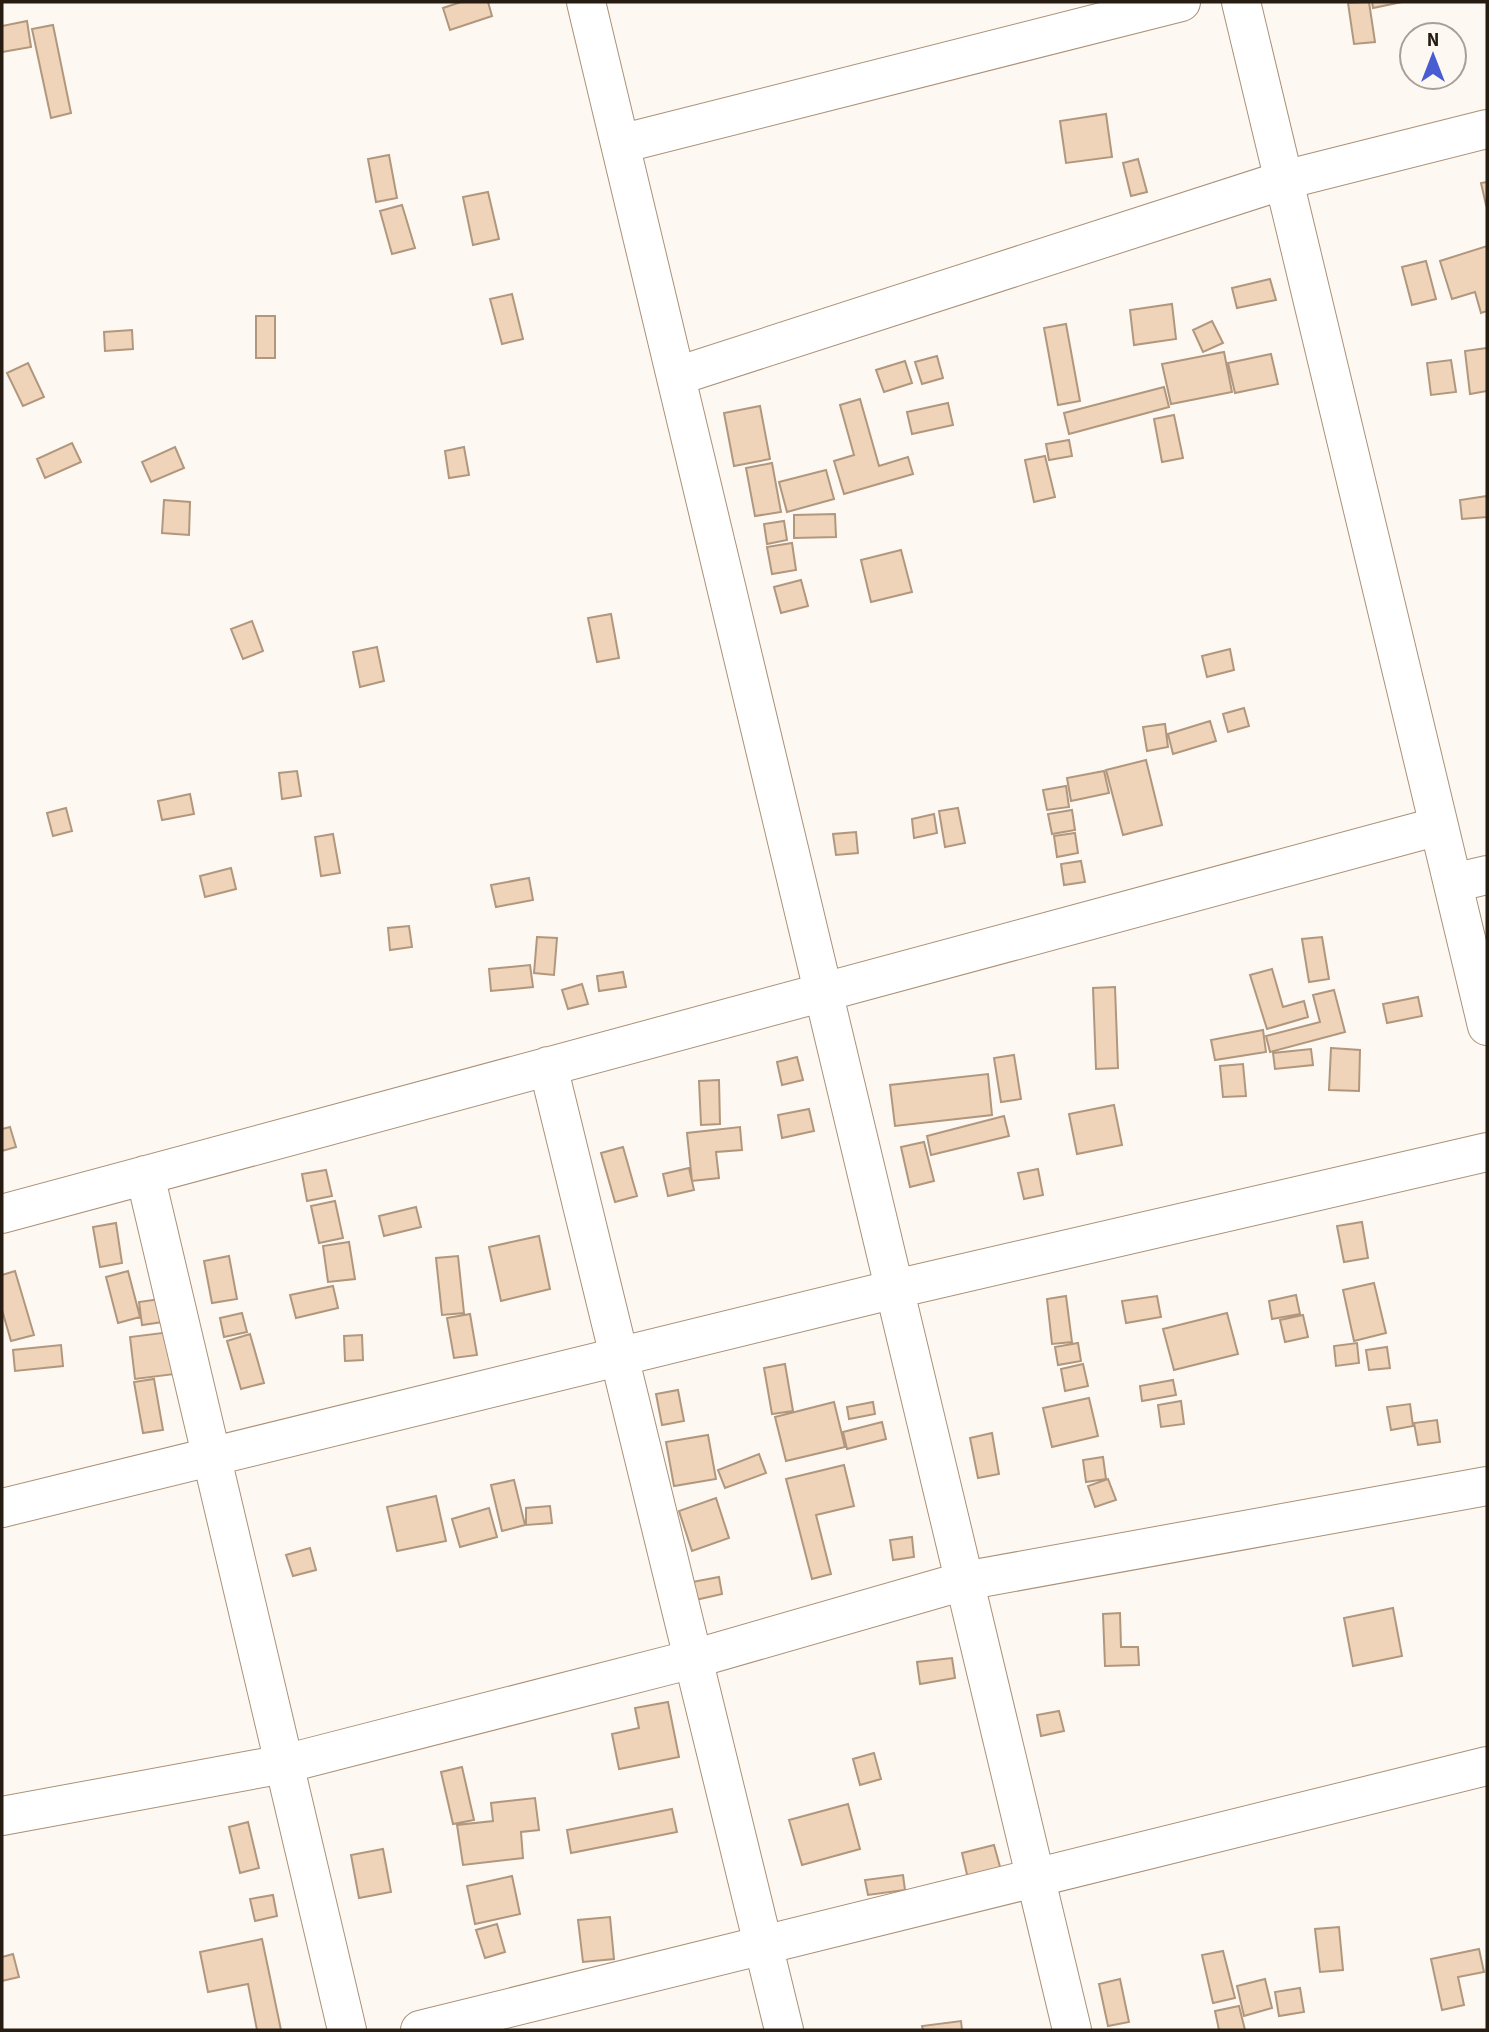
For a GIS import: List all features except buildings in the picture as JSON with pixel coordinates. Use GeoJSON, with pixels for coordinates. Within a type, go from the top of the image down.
{"type":"FeatureCollection","features":[{"type":"Feature","properties":{"kind":"street"},"geometry":{"type":"LineString","coordinates":[[586,2],[1072,2030]]}},
{"type":"Feature","properties":{"kind":"street"},"geometry":{"type":"LineString","coordinates":[[621,144],[1181,2]]}},
{"type":"Feature","properties":{"kind":"street"},"geometry":{"type":"LineString","coordinates":[[1241,2],[1439,826],[1470,879],[1487,1026]]}},
{"type":"Feature","properties":{"kind":"street"},"geometry":{"type":"LineString","coordinates":[[677,376],[1284,180],[1487,129]]}},
{"type":"Feature","properties":{"kind":"street"},"geometry":{"type":"LineString","coordinates":[[2,1213],[1439,826]]}},
{"type":"Feature","properties":{"kind":"street"},"geometry":{"type":"LineString","coordinates":[[548,1066],[784,2030]]}},
{"type":"Feature","properties":{"kind":"street"},"geometry":{"type":"LineString","coordinates":[[2,1508],[895,1289],[1487,1152]]}},
{"type":"Feature","properties":{"kind":"street"},"geometry":{"type":"LineString","coordinates":[[145,1175],[347,2030]]}},
{"type":"Feature","properties":{"kind":"street"},"geometry":{"type":"LineString","coordinates":[[2,1816],[284,1764],[693,1659],[964,1581],[1487,1486]]}},
{"type":"Feature","properties":{"kind":"street"},"geometry":{"type":"LineString","coordinates":[[420,2030],[1487,1766]]}}]}
